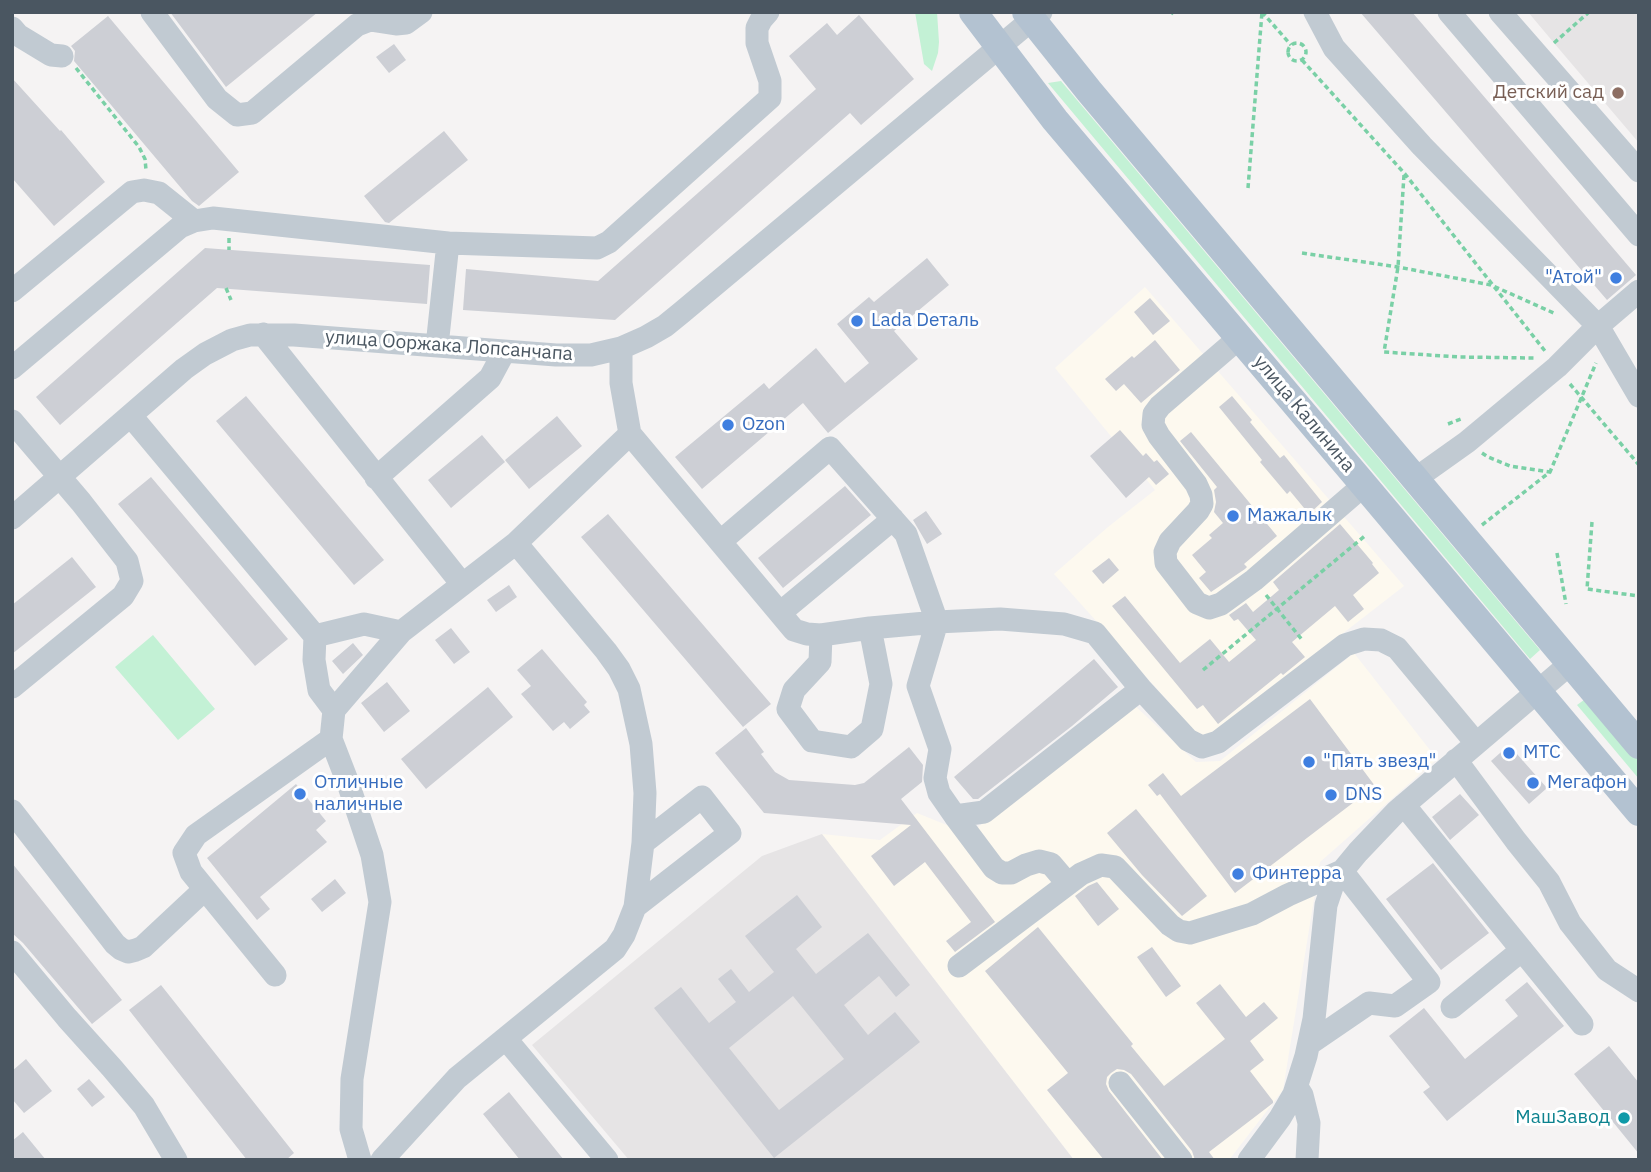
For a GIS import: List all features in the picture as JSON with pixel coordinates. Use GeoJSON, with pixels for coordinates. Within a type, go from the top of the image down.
{"type":"FeatureCollection","features":[{"type":"Feature","properties":{"kind":"main road","name":"улица Калинина"},"geometry":{"type":"LineString","coordinates":[[973,12],[1055,120],[1639,812]]}},
{"type":"Feature","properties":{"kind":"main road"},"geometry":{"type":"LineString","coordinates":[[1033,15],[1089,91],[1639,745]]}},
{"type":"Feature","properties":{"kind":"street"},"geometry":{"type":"LineString","coordinates":[[152,12],[217,99],[237,115],[253,113],[357,25],[370,20],[406,23],[421,12]]}},
{"type":"Feature","properties":{"kind":"street"},"geometry":{"type":"LineString","coordinates":[[12,368],[180,227],[194,221],[213,218],[448,243],[597,248],[609,242],[770,98],[770,81],[757,43],[757,28],[768,12]]}},
{"type":"Feature","properties":{"kind":"street"},"geometry":{"type":"LineString","coordinates":[[1315,12],[1334,48],[1422,146],[1598,326],[1639,396]]}},
{"type":"Feature","properties":{"kind":"street"},"geometry":{"type":"LineString","coordinates":[[1449,12],[1639,235]]}},
{"type":"Feature","properties":{"kind":"street"},"geometry":{"type":"LineString","coordinates":[[1500,12],[1639,171]]}},
{"type":"Feature","properties":{"kind":"street","name":"улица Ооржака Лопсанчапа"},"geometry":{"type":"LineString","coordinates":[[12,519],[184,369],[232,340],[263,334],[556,355],[591,355],[621,348],[665,326],[999,47],[1033,15]]}},
{"type":"Feature","properties":{"kind":"street"},"geometry":{"type":"LineString","coordinates":[[12,28],[51,55],[62,56]]}},
{"type":"Feature","properties":{"kind":"street"},"geometry":{"type":"LineString","coordinates":[[12,291],[132,192],[144,190],[159,193],[194,221]]}},
{"type":"Feature","properties":{"kind":"street"},"geometry":{"type":"LineString","coordinates":[[437,346],[448,243]]}},
{"type":"Feature","properties":{"kind":"street"},"geometry":{"type":"LineString","coordinates":[[1415,479],[1467,442],[1548,361],[1598,326],[1639,291]]}},
{"type":"Feature","properties":{"kind":"street"},"geometry":{"type":"LineString","coordinates":[[263,334],[462,584]]}},
{"type":"Feature","properties":{"kind":"street"},"geometry":{"type":"LineString","coordinates":[[1240,338],[1154,414],[1153,425],[1159,436],[1196,484],[1201,495],[1202,503],[1198,511],[1170,541],[1165,552],[1166,563],[1197,603],[1209,608],[1221,604],[1254,580],[1364,485]]}},
{"type":"Feature","properties":{"kind":"street"},"geometry":{"type":"LineString","coordinates":[[621,348],[621,383],[630,434],[794,630],[821,635],[870,628],[1000,618],[1064,624],[1095,634],[1188,740],[1202,747],[1218,742],[1345,645],[1364,639],[1381,640],[1397,648],[1476,743]]}},
{"type":"Feature","properties":{"kind":"street"},"geometry":{"type":"LineString","coordinates":[[376,478],[490,378],[504,352]]}},
{"type":"Feature","properties":{"kind":"street"},"geometry":{"type":"LineString","coordinates":[[131,415],[315,636],[314,660],[319,690],[334,709]]}},
{"type":"Feature","properties":{"kind":"street"},"geometry":{"type":"LineString","coordinates":[[12,421],[127,561],[132,581],[123,596],[12,687]]}},
{"type":"Feature","properties":{"kind":"street"},"geometry":{"type":"LineString","coordinates":[[360,1160],[351,1129],[352,1079],[380,902],[372,855],[331,739],[334,709],[401,632],[516,542],[630,434]]}},
{"type":"Feature","properties":{"kind":"street"},"geometry":{"type":"LineString","coordinates":[[721,541],[830,448],[906,534],[937,622],[918,686],[940,749],[935,778],[939,793],[994,868],[1002,873],[1011,873],[1040,861],[1051,864],[1068,884]]}},
{"type":"Feature","properties":{"kind":"street"},"geometry":{"type":"LineString","coordinates":[[780,613],[892,519]]}},
{"type":"Feature","properties":{"kind":"street"},"geometry":{"type":"LineString","coordinates":[[382,1160],[457,1078],[615,948],[624,936],[635,907],[643,843],[644,770],[629,689],[606,651],[516,542]]}},
{"type":"Feature","properties":{"kind":"street"},"geometry":{"type":"LineString","coordinates":[[315,636],[364,624],[401,632]]}},
{"type":"Feature","properties":{"kind":"street"},"geometry":{"type":"LineString","coordinates":[[821,635],[820,662],[794,690],[788,709],[812,741],[851,747],[872,729],[881,684],[870,628]]}},
{"type":"Feature","properties":{"kind":"street"},"geometry":{"type":"LineString","coordinates":[[1249,1160],[1280,1118],[1297,1087],[1314,1019],[1326,905],[1334,881],[1404,805],[1570,663]]}},
{"type":"Feature","properties":{"kind":"street"},"geometry":{"type":"LineString","coordinates":[[881,684],[918,686]]}},
{"type":"Feature","properties":{"kind":"street"},"geometry":{"type":"LineString","coordinates":[[955,816],[984,812],[1141,689]]}},
{"type":"Feature","properties":{"kind":"street"},"geometry":{"type":"LineString","coordinates":[[275,975],[191,872],[184,853],[197,835],[331,739]]}},
{"type":"Feature","properties":{"kind":"street"},"geometry":{"type":"LineString","coordinates":[[1456,760],[1549,882],[1570,923],[1599,961],[1607,970],[1639,991]]}},
{"type":"Feature","properties":{"kind":"street"},"geometry":{"type":"LineString","coordinates":[[635,907],[730,833],[702,797],[643,843]]}},
{"type":"Feature","properties":{"kind":"street"},"geometry":{"type":"LineString","coordinates":[[1404,805],[1582,1024]]}},
{"type":"Feature","properties":{"kind":"street"},"geometry":{"type":"LineString","coordinates":[[12,811],[121,950],[128,952],[143,947],[205,890]]}},
{"type":"Feature","properties":{"kind":"street"},"geometry":{"type":"LineString","coordinates":[[959,966],[1081,874],[1101,864],[1115,867],[1170,925],[1179,931],[1190,933],[1252,914],[1342,871]]}},
{"type":"Feature","properties":{"kind":"street"},"geometry":{"type":"LineString","coordinates":[[1309,1045],[1369,1003],[1395,1006],[1429,982],[1342,871]]}},
{"type":"Feature","properties":{"kind":"street"},"geometry":{"type":"LineString","coordinates":[[1452,1007],[1522,950]]}},
{"type":"Feature","properties":{"kind":"street"},"geometry":{"type":"LineString","coordinates":[[12,952],[144,1106],[176,1160]]}},
{"type":"Feature","properties":{"kind":"street"},"geometry":{"type":"LineString","coordinates":[[506,1039],[607,1160]]}},
{"type":"Feature","properties":{"kind":"street"},"geometry":{"type":"LineString","coordinates":[[1120,1083],[1181,1160]]}},
{"type":"Feature","properties":{"kind":"street"},"geometry":{"type":"LineString","coordinates":[[1297,1087],[1302,1095],[1309,1123],[1307,1160]]}},
{"type":"Feature","properties":{"kind":"path"},"geometry":{"type":"LineString","coordinates":[[1262,12],[1291,45]]}},
{"type":"Feature","properties":{"kind":"path"},"geometry":{"type":"LineString","coordinates":[[1248,188],[1262,12]]}},
{"type":"Feature","properties":{"kind":"path"},"geometry":{"type":"LineString","coordinates":[[1536,54],[1555,43],[1589,12]]}},
{"type":"Feature","properties":{"kind":"path"},"geometry":{"type":"LineString","coordinates":[[1298,43],[1304,47],[1306,54],[1302,60],[1296,62],[1290,59],[1287,51],[1291,45],[1298,43]]}},
{"type":"Feature","properties":{"kind":"path"},"geometry":{"type":"LineString","coordinates":[[62,56],[71,62],[139,147],[145,159],[147,174],[144,190]]}},
{"type":"Feature","properties":{"kind":"path"},"geometry":{"type":"LineString","coordinates":[[1302,60],[1405,174],[1548,361],[1639,465]]}},
{"type":"Feature","properties":{"kind":"path"},"geometry":{"type":"LineString","coordinates":[[1405,174],[1398,267],[1384,352],[1548,361]]}},
{"type":"Feature","properties":{"kind":"path"},"geometry":{"type":"LineString","coordinates":[[1301,253],[1398,267],[1491,285],[1560,316]]}},
{"type":"Feature","properties":{"kind":"path"},"geometry":{"type":"LineString","coordinates":[[226,288],[231,300]]}},
{"type":"Feature","properties":{"kind":"path"},"geometry":{"type":"LineString","coordinates":[[1465,538],[1550,472],[1597,360]]}},
{"type":"Feature","properties":{"kind":"path"},"geometry":{"type":"LineString","coordinates":[[1467,442],[1488,457],[1510,466],[1550,472]]}},
{"type":"Feature","properties":{"kind":"path"},"geometry":{"type":"LineString","coordinates":[[1592,522],[1587,589],[1639,596]]}},
{"type":"Feature","properties":{"kind":"path"},"geometry":{"type":"LineString","coordinates":[[1203,670],[1366,535]]}},
{"type":"Feature","properties":{"kind":"path"},"geometry":{"type":"LineString","coordinates":[[1557,553],[1566,604]]}},
{"type":"Feature","properties":{"kind":"path"},"geometry":{"type":"LineString","coordinates":[[1254,580],[1303,640]]}},
{"type":"Feature","properties":{"kind":"shaded area","name":"Детский сад"},"geometry":{"type":"Polygon","coordinates":[[[1528,12],[1639,12],[1639,143],[1554,43],[1528,12]]]}},
{"type":"Feature","properties":{"kind":"shaded area","name":"Мажалык"},"geometry":{"type":"Polygon","coordinates":[[[1145,287],[1404,586],[1226,724],[1201,738],[1054,574],[1155,490],[1055,368],[1145,287]]]}},
{"type":"Feature","properties":{"kind":"shaded area"},"geometry":{"type":"Polygon","coordinates":[[[1354,653],[1437,759],[1320,862],[1283,1090],[1229,1160],[1074,1160],[822,834],[880,840],[917,813],[969,834],[1134,705],[1196,762],[1220,761],[1354,653]]]}},
{"type":"Feature","properties":{"kind":"shaded area"},"geometry":{"type":"Polygon","coordinates":[[[822,834],[1074,1160],[629,1160],[532,1045],[762,856],[822,834]]]}},
{"type":"Feature","properties":{"kind":"green space"},"geometry":{"type":"Polygon","coordinates":[[[915,12],[937,12],[939,42],[932,71],[924,64],[915,12]]]}},
{"type":"Feature","properties":{"kind":"green space"},"geometry":{"type":"Polygon","coordinates":[[[1061,81],[1540,650],[1530,659],[1048,83],[1061,81]]]}},
{"type":"Feature","properties":{"kind":"green space"},"geometry":{"type":"Polygon","coordinates":[[[153,635],[215,709],[178,740],[115,667],[153,635]]]}},
{"type":"Feature","properties":{"kind":"green space"},"geometry":{"type":"Polygon","coordinates":[[[1588,697],[1639,759],[1639,779],[1577,705],[1588,697]]]}},
{"type":"Feature","properties":{"kind":"building"},"geometry":{"type":"Polygon","coordinates":[[[170,12],[318,12],[226,87],[170,12]]]}},
{"type":"Feature","properties":{"kind":"building"},"geometry":{"type":"Polygon","coordinates":[[[1360,12],[1412,12],[1636,275],[1607,300],[1360,12]]]}},
{"type":"Feature","properties":{"kind":"building"},"geometry":{"type":"Polygon","coordinates":[[[859,15],[914,79],[861,125],[850,113],[615,320],[463,310],[466,269],[598,281],[816,89],[789,56],[827,23],[837,35],[859,15]]]}},
{"type":"Feature","properties":{"kind":"building"},"geometry":{"type":"Polygon","coordinates":[[[108,16],[239,172],[199,206],[74,61],[75,51],[71,46],[108,16]]]}},
{"type":"Feature","properties":{"kind":"building"},"geometry":{"type":"Polygon","coordinates":[[[394,44],[406,60],[389,73],[376,57],[394,44]]]}},
{"type":"Feature","properties":{"kind":"building"},"geometry":{"type":"Polygon","coordinates":[[[12,78],[105,182],[54,226],[12,178],[12,78]]]}},
{"type":"Feature","properties":{"kind":"building"},"geometry":{"type":"Polygon","coordinates":[[[444,131],[468,160],[389,223],[385,222],[364,196],[444,131]]]}},
{"type":"Feature","properties":{"kind":"building"},"geometry":{"type":"Polygon","coordinates":[[[205,248],[430,265],[427,304],[217,288],[60,425],[36,397],[205,248]]]}},
{"type":"Feature","properties":{"kind":"building"},"geometry":{"type":"Polygon","coordinates":[[[927,258],[949,285],[894,331],[918,359],[828,433],[803,403],[702,489],[675,457],[764,383],[769,389],[816,348],[845,383],[869,363],[837,324],[869,297],[874,302],[927,258]]]}},
{"type":"Feature","properties":{"kind":"building"},"geometry":{"type":"Polygon","coordinates":[[[1150,298],[1170,321],[1153,335],[1134,312],[1150,298]]]}},
{"type":"Feature","properties":{"kind":"building"},"geometry":{"type":"Polygon","coordinates":[[[1155,340],[1180,370],[1141,403],[1124,384],[1116,391],[1105,379],[1155,340]]]}},
{"type":"Feature","properties":{"kind":"building"},"geometry":{"type":"Polygon","coordinates":[[[246,396],[384,560],[354,585],[216,421],[246,396]]]}},
{"type":"Feature","properties":{"kind":"building"},"geometry":{"type":"Polygon","coordinates":[[[1232,396],[1280,458],[1284,455],[1322,502],[1309,514],[1290,491],[1287,494],[1260,462],[1262,460],[1219,407],[1232,396]]]}},
{"type":"Feature","properties":{"kind":"building"},"geometry":{"type":"Polygon","coordinates":[[[557,416],[582,446],[529,489],[505,460],[557,416]]]}},
{"type":"Feature","properties":{"kind":"building"},"geometry":{"type":"Polygon","coordinates":[[[1120,430],[1143,456],[1146,453],[1154,462],[1157,460],[1169,474],[1156,485],[1149,477],[1126,498],[1090,456],[1120,430]]]}},
{"type":"Feature","properties":{"kind":"building"},"geometry":{"type":"Polygon","coordinates":[[[1191,432],[1277,536],[1244,564],[1247,567],[1245,569],[1211,592],[1199,578],[1206,572],[1192,555],[1212,538],[1209,535],[1223,523],[1214,512],[1214,490],[1217,487],[1180,441],[1191,432]]]}},
{"type":"Feature","properties":{"kind":"building"},"geometry":{"type":"Polygon","coordinates":[[[482,435],[505,462],[451,508],[428,480],[482,435]]]}},
{"type":"Feature","properties":{"kind":"building"},"geometry":{"type":"Polygon","coordinates":[[[151,477],[288,639],[255,666],[118,504],[151,477]]]}},
{"type":"Feature","properties":{"kind":"building"},"geometry":{"type":"Polygon","coordinates":[[[845,486],[871,515],[783,588],[758,558],[845,486]]]}},
{"type":"Feature","properties":{"kind":"building"},"geometry":{"type":"Polygon","coordinates":[[[926,511],[942,534],[927,544],[913,520],[926,511]]]}},
{"type":"Feature","properties":{"kind":"building"},"geometry":{"type":"Polygon","coordinates":[[[608,514],[771,704],[743,727],[581,537],[608,514]]]}},
{"type":"Feature","properties":{"kind":"building"},"geometry":{"type":"Polygon","coordinates":[[[1340,524],[1379,573],[1353,595],[1364,609],[1348,622],[1335,606],[1292,642],[1305,657],[1218,724],[1203,705],[1197,709],[1112,606],[1125,596],[1180,663],[1210,639],[1229,662],[1256,640],[1238,619],[1234,621],[1229,615],[1246,603],[1253,612],[1279,590],[1273,582],[1340,524]]]}},
{"type":"Feature","properties":{"kind":"building"},"geometry":{"type":"Polygon","coordinates":[[[72,557],[96,587],[12,654],[12,605],[72,557]]]}},
{"type":"Feature","properties":{"kind":"building"},"geometry":{"type":"Polygon","coordinates":[[[1109,558],[1119,570],[1103,584],[1092,571],[1109,558]]]}},
{"type":"Feature","properties":{"kind":"building"},"geometry":{"type":"Polygon","coordinates":[[[509,585],[517,597],[496,612],[487,600],[509,585]]]}},
{"type":"Feature","properties":{"kind":"building"},"geometry":{"type":"Polygon","coordinates":[[[451,628],[470,652],[454,664],[435,640],[451,628]]]}},
{"type":"Feature","properties":{"kind":"building"},"geometry":{"type":"Polygon","coordinates":[[[353,643],[363,655],[343,674],[332,661],[353,643]]]}},
{"type":"Feature","properties":{"kind":"building"},"geometry":{"type":"Polygon","coordinates":[[[542,649],[587,702],[584,705],[590,712],[570,729],[564,722],[553,731],[521,694],[531,686],[517,670],[542,649]]]}},
{"type":"Feature","properties":{"kind":"building"},"geometry":{"type":"Polygon","coordinates":[[[1094,659],[1118,687],[978,799],[973,799],[954,777],[1094,659]]]}},
{"type":"Feature","properties":{"kind":"building"},"geometry":{"type":"Polygon","coordinates":[[[387,682],[410,711],[384,732],[361,703],[387,682]]]}},
{"type":"Feature","properties":{"kind":"building"},"geometry":{"type":"Polygon","coordinates":[[[488,687],[513,717],[426,789],[401,759],[488,687]]]}},
{"type":"Feature","properties":{"kind":"building"},"geometry":{"type":"Polygon","coordinates":[[[1310,699],[1375,786],[1235,893],[1160,794],[1157,796],[1148,785],[1163,773],[1181,796],[1310,699]]]}},
{"type":"Feature","properties":{"kind":"building"},"geometry":{"type":"Polygon","coordinates":[[[746,728],[775,772],[789,780],[855,785],[864,783],[909,747],[923,765],[922,782],[901,799],[995,922],[955,952],[946,941],[971,922],[925,862],[894,886],[871,856],[911,825],[764,813],[715,753],[746,728]]]}},
{"type":"Feature","properties":{"kind":"building"},"geometry":{"type":"Polygon","coordinates":[[[1509,745],[1547,788],[1529,804],[1491,761],[1509,745]]]}},
{"type":"Feature","properties":{"kind":"building"},"geometry":{"type":"Polygon","coordinates":[[[296,784],[326,821],[316,830],[327,842],[260,897],[270,909],[257,920],[207,858],[296,784]]]}},
{"type":"Feature","properties":{"kind":"building"},"geometry":{"type":"Polygon","coordinates":[[[1460,794],[1479,815],[1450,840],[1432,817],[1460,794]]]}},
{"type":"Feature","properties":{"kind":"building"},"geometry":{"type":"Polygon","coordinates":[[[1136,809],[1207,896],[1182,916],[1142,875],[1107,833],[1136,809]]]}},
{"type":"Feature","properties":{"kind":"building"},"geometry":{"type":"Polygon","coordinates":[[[12,863],[122,1000],[92,1024],[12,933],[12,863]]]}},
{"type":"Feature","properties":{"kind":"building"},"geometry":{"type":"Polygon","coordinates":[[[1433,863],[1489,933],[1441,970],[1386,899],[1433,863]]]}},
{"type":"Feature","properties":{"kind":"building"},"geometry":{"type":"Polygon","coordinates":[[[335,879],[346,893],[322,912],[311,899],[335,879]]]}},
{"type":"Feature","properties":{"kind":"building"},"geometry":{"type":"Polygon","coordinates":[[[1097,882],[1119,909],[1098,926],[1075,896],[1097,882]]]}},
{"type":"Feature","properties":{"kind":"building"},"geometry":{"type":"Polygon","coordinates":[[[797,895],[822,927],[796,949],[816,974],[868,933],[910,985],[896,997],[879,976],[844,1005],[868,1035],[895,1012],[920,1042],[774,1158],[654,1008],[681,987],[709,1023],[736,1002],[718,979],[731,969],[749,992],[774,972],[745,936],[797,895]],[[793,996],[729,1048],[779,1110],[844,1059],[793,996]]]}},
{"type":"Feature","properties":{"kind":"building"},"geometry":{"type":"Polygon","coordinates":[[[1038,927],[1164,1086],[1225,1039],[1196,1003],[1220,984],[1246,1017],[1264,1002],[1278,1018],[1250,1041],[1264,1060],[1250,1071],[1273,1103],[1209,1152],[1215,1160],[1195,1160],[1192,1151],[1131,1074],[1117,1069],[1107,1077],[1109,1091],[1163,1160],[1104,1160],[1047,1090],[1068,1073],[985,971],[1038,927]]]}},
{"type":"Feature","properties":{"kind":"building"},"geometry":{"type":"Polygon","coordinates":[[[1152,947],[1181,986],[1166,997],[1137,957],[1152,947]]]}},
{"type":"Feature","properties":{"kind":"building"},"geometry":{"type":"Polygon","coordinates":[[[1527,982],[1564,1026],[1447,1121],[1423,1092],[1430,1087],[1389,1036],[1424,1008],[1465,1059],[1518,1016],[1505,1000],[1527,982]]]}},
{"type":"Feature","properties":{"kind":"building"},"geometry":{"type":"Polygon","coordinates":[[[161,985],[294,1153],[286,1160],[247,1160],[129,1010],[161,985]]]}},
{"type":"Feature","properties":{"kind":"building","name":"МашЗавод"},"geometry":{"type":"Polygon","coordinates":[[[1609,1046],[1639,1083],[1639,1154],[1574,1074],[1609,1046]]]}},
{"type":"Feature","properties":{"kind":"building"},"geometry":{"type":"Polygon","coordinates":[[[26,1059],[52,1091],[24,1113],[12,1099],[12,1071],[26,1059]]]}},
{"type":"Feature","properties":{"kind":"building"},"geometry":{"type":"Polygon","coordinates":[[[89,1079],[105,1097],[92,1107],[77,1089],[89,1079]]]}},
{"type":"Feature","properties":{"kind":"building"},"geometry":{"type":"Polygon","coordinates":[[[509,1092],[564,1160],[520,1160],[483,1114],[509,1092]]]}},
{"type":"Feature","properties":{"kind":"building"},"geometry":{"type":"Polygon","coordinates":[[[23,1132],[46,1160],[12,1160],[12,1141],[23,1132]]]}},
{"type":"Feature","properties":{"kind":"place","name":"Детский сад"},"geometry":{"type":"Point","coordinates":[1618,93]}},
{"type":"Feature","properties":{"kind":"place","name":"\"Атой\""},"geometry":{"type":"Point","coordinates":[1616,278]}},
{"type":"Feature","properties":{"kind":"place","name":"Lada Dеталь"},"geometry":{"type":"Point","coordinates":[857,321]}},
{"type":"Feature","properties":{"kind":"place","name":"Ozon"},"geometry":{"type":"Point","coordinates":[728,425]}},
{"type":"Feature","properties":{"kind":"place","name":"Мажалык"},"geometry":{"type":"Point","coordinates":[1233,516]}},
{"type":"Feature","properties":{"kind":"place","name":"МТС"},"geometry":{"type":"Point","coordinates":[1509,753]}},
{"type":"Feature","properties":{"kind":"place","name":"\"Пять звезд\""},"geometry":{"type":"Point","coordinates":[1309,762]}},
{"type":"Feature","properties":{"kind":"place","name":"Мегафон"},"geometry":{"type":"Point","coordinates":[1533,783]}},
{"type":"Feature","properties":{"kind":"place","name":"Отличные наличные"},"geometry":{"type":"Point","coordinates":[300,794]}},
{"type":"Feature","properties":{"kind":"place","name":"DNS"},"geometry":{"type":"Point","coordinates":[1331,795]}},
{"type":"Feature","properties":{"kind":"place","name":"Финтерра"},"geometry":{"type":"Point","coordinates":[1238,874]}},
{"type":"Feature","properties":{"kind":"place","name":"МашЗавод"},"geometry":{"type":"Point","coordinates":[1624,1118]}}]}
